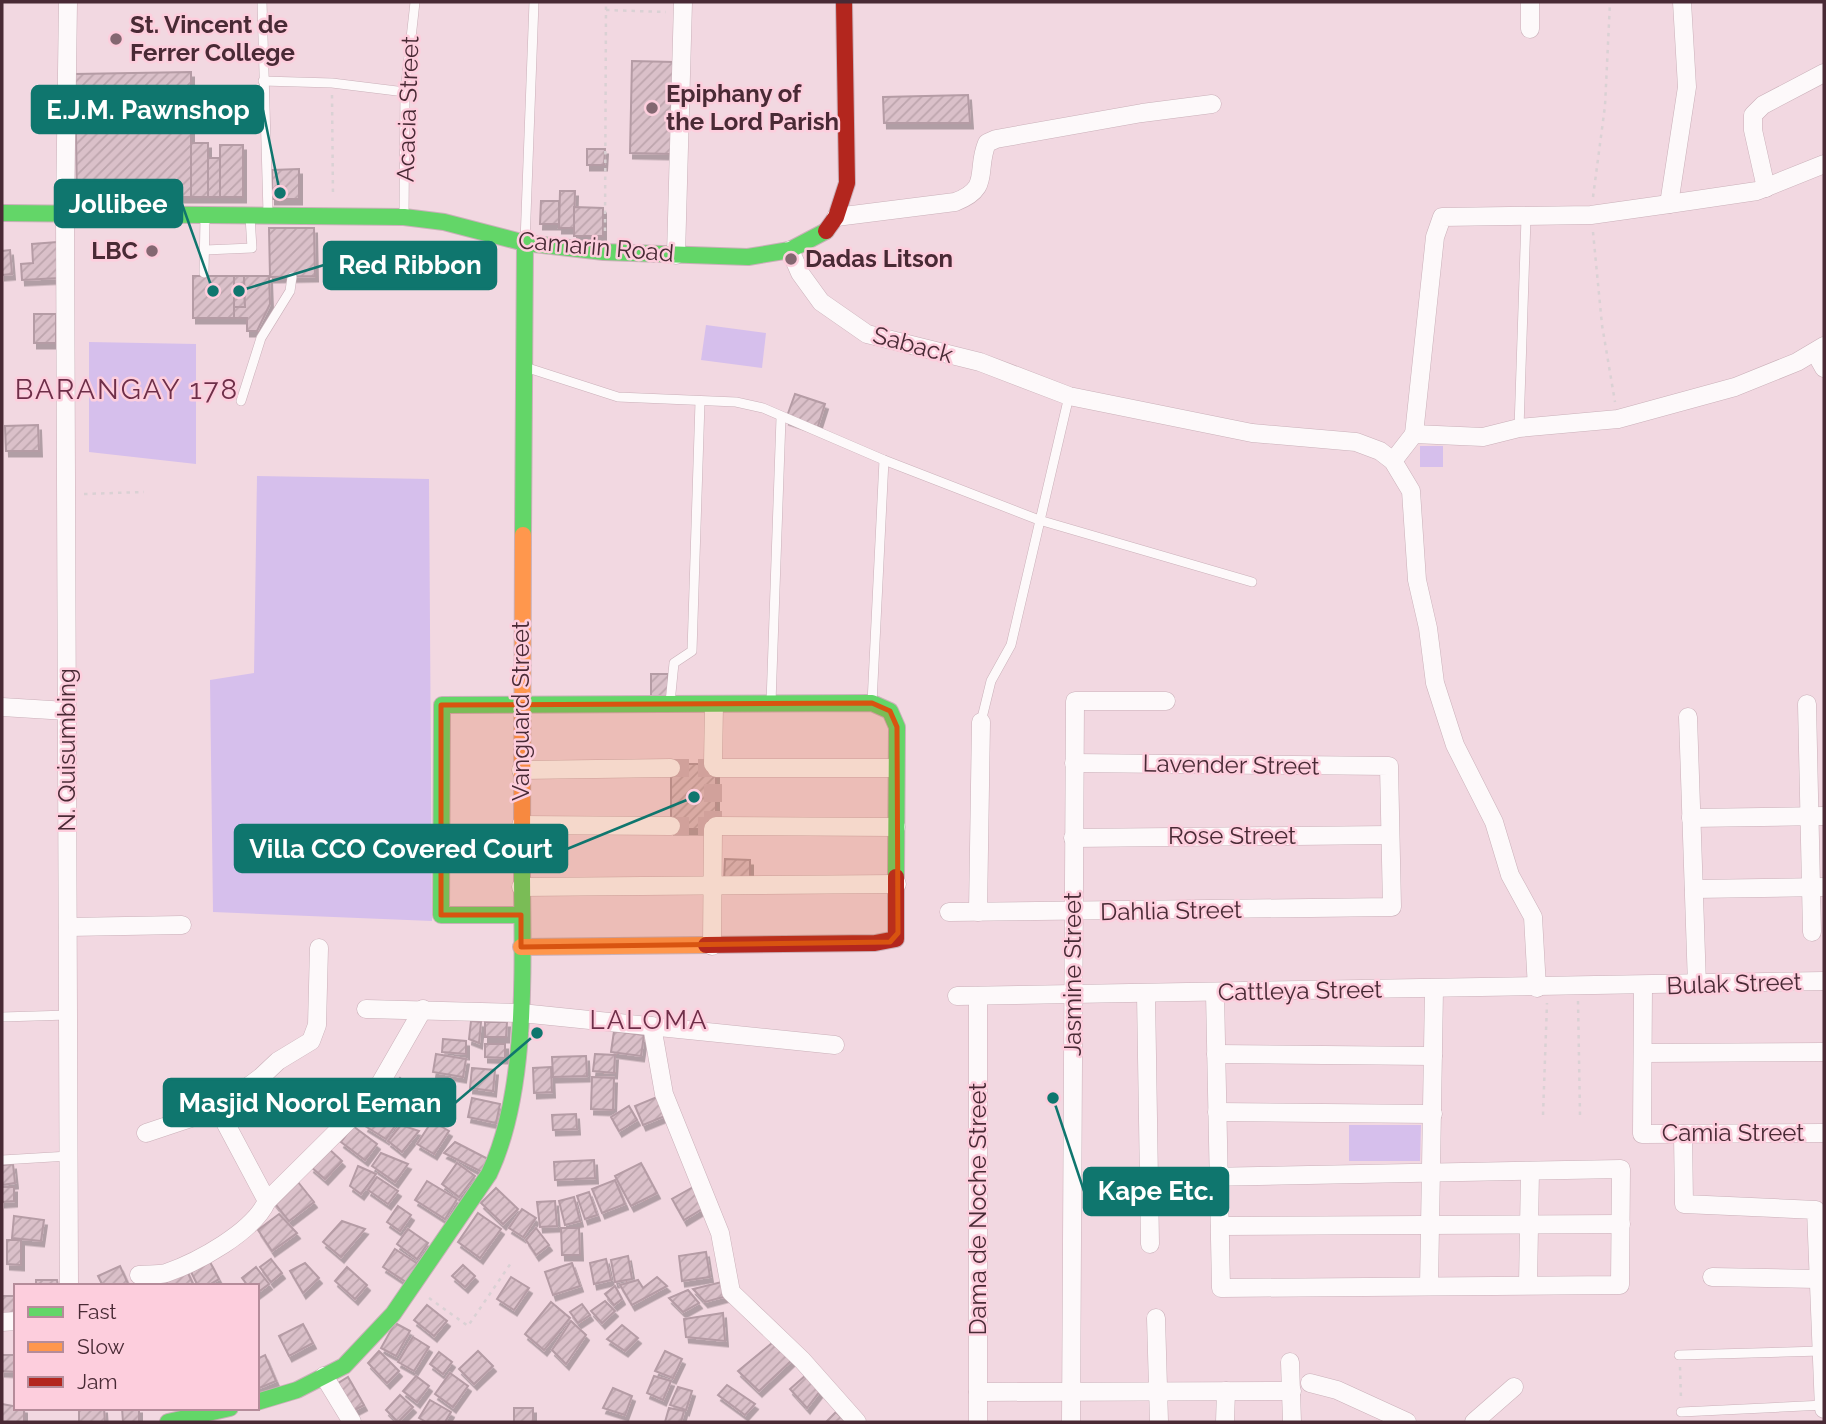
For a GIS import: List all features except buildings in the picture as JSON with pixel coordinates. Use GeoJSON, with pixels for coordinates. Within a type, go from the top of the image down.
{"type":"FeatureCollection","features":[{"type":"Feature","properties":{"kind":"street","name":"N. Quisumbing"},"geometry":{"type":"LineString","coordinates":[[68,2],[65,213],[69,1284]]}},
{"type":"Feature","properties":{"kind":"street"},"geometry":{"type":"LineString","coordinates":[[836,217],[844,199],[849,166],[844,2]]}},
{"type":"Feature","properties":{"kind":"street"},"geometry":{"type":"LineString","coordinates":[[1530,2],[1530,29]]}},
{"type":"Feature","properties":{"kind":"street"},"geometry":{"type":"LineString","coordinates":[[1670,204],[1687,87],[1682,2]]}},
{"type":"Feature","properties":{"kind":"street"},"geometry":{"type":"LineString","coordinates":[[676,255],[683,7]]}},
{"type":"Feature","properties":{"kind":"street"},"geometry":{"type":"LineString","coordinates":[[1766,188],[1753,130],[1753,115],[1763,105],[1824,73]]}},
{"type":"Feature","properties":{"kind":"street"},"geometry":{"type":"LineString","coordinates":[[836,217],[955,202],[968,197],[979,188],[987,143],[996,139],[1142,113],[1212,104]]}},
{"type":"Feature","properties":{"kind":"street"},"geometry":{"type":"LineString","coordinates":[[1542,988],[1533,917],[1510,875],[1494,822],[1455,745],[1435,683],[1428,628],[1417,580],[1411,491],[1393,461],[1414,434],[1435,237],[1442,217],[1526,218],[1591,215],[1766,188],[1824,164]]}},
{"type":"Feature","properties":{"kind":"street","name":"Camarin Road"},"geometry":{"type":"LineString","coordinates":[[2,214],[268,213],[295,221],[333,215],[404,217],[444,222],[525,243],[604,252],[748,257],[790,250],[825,232],[836,217]]}},
{"type":"Feature","properties":{"kind":"street","name":"Vanguard Street"},"geometry":{"type":"LineString","coordinates":[[259,1401],[297,1390],[344,1366],[368,1343],[413,1285],[489,1174],[500,1151],[512,1101],[521,1013],[522,367],[525,243]]}},
{"type":"Feature","properties":{"kind":"street","name":"Saback"},"geometry":{"type":"LineString","coordinates":[[790,250],[800,273],[821,302],[867,334],[981,362],[1069,396],[1252,433],[1356,442],[1380,451],[1393,461]]}},
{"type":"Feature","properties":{"kind":"street"},"geometry":{"type":"LineString","coordinates":[[1414,434],[1483,438],[1519,428],[1618,419],[1660,410],[1735,387],[1821,355]]}},
{"type":"Feature","properties":{"kind":"street","name":"Jasmine Street"},"geometry":{"type":"LineString","coordinates":[[1071,1422],[1075,701],[1166,701]]}},
{"type":"Feature","properties":{"kind":"street"},"geometry":{"type":"LineString","coordinates":[[521,915],[441,915],[440,706],[872,703],[890,711],[897,727],[895,827],[898,933],[890,942],[521,947]]}},
{"type":"Feature","properties":{"kind":"street"},"geometry":{"type":"LineString","coordinates":[[1807,704],[1816,760],[1817,816],[1817,888],[1811,932]]}},
{"type":"Feature","properties":{"kind":"street"},"geometry":{"type":"LineString","coordinates":[[714,705],[715,766],[895,768]]}},
{"type":"Feature","properties":{"kind":"street"},"geometry":{"type":"LineString","coordinates":[[2,707],[67,712]]}},
{"type":"Feature","properties":{"kind":"street"},"geometry":{"type":"LineString","coordinates":[[1688,717],[1697,985]]}},
{"type":"Feature","properties":{"kind":"street"},"geometry":{"type":"LineString","coordinates":[[978,912],[981,722]]}},
{"type":"Feature","properties":{"kind":"street","name":"Lavender Street"},"geometry":{"type":"LineString","coordinates":[[1074,763],[1389,766],[1390,835]]}},
{"type":"Feature","properties":{"kind":"street"},"geometry":{"type":"LineString","coordinates":[[521,770],[671,768]]}},
{"type":"Feature","properties":{"kind":"street"},"geometry":{"type":"LineString","coordinates":[[1691,818],[1817,816]]}},
{"type":"Feature","properties":{"kind":"street"},"geometry":{"type":"LineString","coordinates":[[521,825],[671,826]]}},
{"type":"Feature","properties":{"kind":"street"},"geometry":{"type":"LineString","coordinates":[[712,946],[715,828],[895,827]]}},
{"type":"Feature","properties":{"kind":"street","name":"Dahlia Street"},"geometry":{"type":"LineString","coordinates":[[949,912],[1392,907],[1390,835]]}},
{"type":"Feature","properties":{"kind":"street","name":"Rose Street"},"geometry":{"type":"LineString","coordinates":[[1073,838],[1390,835]]}},
{"type":"Feature","properties":{"kind":"street"},"geometry":{"type":"LineString","coordinates":[[521,887],[897,884]]}},
{"type":"Feature","properties":{"kind":"street"},"geometry":{"type":"LineString","coordinates":[[1694,889],[1817,888]]}},
{"type":"Feature","properties":{"kind":"street"},"geometry":{"type":"LineString","coordinates":[[68,927],[182,925]]}},
{"type":"Feature","properties":{"kind":"street"},"geometry":{"type":"LineString","coordinates":[[146,1133],[218,1109],[278,1061],[311,1041],[317,1025],[319,948]]}},
{"type":"Feature","properties":{"kind":"street","name":"Bulak Street"},"geometry":{"type":"LineString","coordinates":[[1643,987],[1824,981]]}},
{"type":"Feature","properties":{"kind":"street"},"geometry":{"type":"LineString","coordinates":[[1643,987],[1643,1053],[1824,1052]]}},
{"type":"Feature","properties":{"kind":"street","name":"Cattleya Street"},"geometry":{"type":"LineString","coordinates":[[957,996],[1643,987]]}},
{"type":"Feature","properties":{"kind":"street"},"geometry":{"type":"LineString","coordinates":[[1429,1286],[1434,990]]}},
{"type":"Feature","properties":{"kind":"street"},"geometry":{"type":"LineString","coordinates":[[1151,1178],[1219,1177],[1432,1172],[1622,1169],[1620,1284],[1221,1288],[1219,1177],[1217,1112],[1215,993]]}},
{"type":"Feature","properties":{"kind":"street"},"geometry":{"type":"LineString","coordinates":[[1146,994],[1150,1244]]}},
{"type":"Feature","properties":{"kind":"street","name":"Dama de Noche Street"},"geometry":{"type":"LineString","coordinates":[[978,996],[978,1422]]}},
{"type":"Feature","properties":{"kind":"street"},"geometry":{"type":"LineString","coordinates":[[366,1009],[521,1013],[835,1045]]}},
{"type":"Feature","properties":{"kind":"street"},"geometry":{"type":"LineString","coordinates":[[139,1275],[165,1273],[222,1246],[262,1212],[267,1201],[373,1097],[423,1009]]}},
{"type":"Feature","properties":{"kind":"street"},"geometry":{"type":"LineString","coordinates":[[652,1026],[664,1094],[720,1233],[732,1292],[802,1360],[857,1422]]}},
{"type":"Feature","properties":{"kind":"street","name":"Camia Street"},"geometry":{"type":"LineString","coordinates":[[1643,1053],[1642,1134],[1824,1133]]}},
{"type":"Feature","properties":{"kind":"street"},"geometry":{"type":"LineString","coordinates":[[1216,1054],[1433,1056]]}},
{"type":"Feature","properties":{"kind":"street"},"geometry":{"type":"LineString","coordinates":[[218,1109],[267,1201]]}},
{"type":"Feature","properties":{"kind":"street"},"geometry":{"type":"LineString","coordinates":[[1217,1112],[1433,1114]]}},
{"type":"Feature","properties":{"kind":"street"},"geometry":{"type":"LineString","coordinates":[[1683,1134],[1684,1204],[1815,1210],[1824,1407]]}},
{"type":"Feature","properties":{"kind":"street"},"geometry":{"type":"LineString","coordinates":[[1528,1285],[1530,1171]]}},
{"type":"Feature","properties":{"kind":"street"},"geometry":{"type":"LineString","coordinates":[[1220,1226],[1622,1224]]}},
{"type":"Feature","properties":{"kind":"street"},"geometry":{"type":"LineString","coordinates":[[1712,1277],[1818,1279]]}},
{"type":"Feature","properties":{"kind":"street"},"geometry":{"type":"LineString","coordinates":[[1156,1318],[1159,1422]]}},
{"type":"Feature","properties":{"kind":"street"},"geometry":{"type":"LineString","coordinates":[[1290,1362],[1292,1422]]}},
{"type":"Feature","properties":{"kind":"street"},"geometry":{"type":"LineString","coordinates":[[324,1376],[352,1422]]}},
{"type":"Feature","properties":{"kind":"street"},"geometry":{"type":"LineString","coordinates":[[1310,1383],[1337,1390],[1407,1422]]}},
{"type":"Feature","properties":{"kind":"street"},"geometry":{"type":"LineString","coordinates":[[1475,1422],[1514,1387]]}},
{"type":"Feature","properties":{"kind":"street"},"geometry":{"type":"LineString","coordinates":[[1225,1422],[1226,1391]]}},
{"type":"Feature","properties":{"kind":"street"},"geometry":{"type":"LineString","coordinates":[[978,1392],[1292,1391]]}},
{"type":"Feature","properties":{"kind":"street"},"geometry":{"type":"LineString","coordinates":[[168,1422],[221,1410]]}},
{"type":"Feature","properties":{"kind":"lane"},"geometry":{"type":"LineString","coordinates":[[262,2],[268,213]]}},
{"type":"Feature","properties":{"kind":"lane","name":"Acacia Street"},"geometry":{"type":"LineString","coordinates":[[404,217],[405,92],[415,2]]}},
{"type":"Feature","properties":{"kind":"lane"},"geometry":{"type":"LineString","coordinates":[[525,243],[534,2]]}},
{"type":"Feature","properties":{"kind":"lane"},"geometry":{"type":"LineString","coordinates":[[263,81],[332,83],[405,92]]}},
{"type":"Feature","properties":{"kind":"lane"},"geometry":{"type":"LineString","coordinates":[[204,273],[205,213]]}},
{"type":"Feature","properties":{"kind":"lane"},"geometry":{"type":"LineString","coordinates":[[205,250],[251,248],[250,213]]}},
{"type":"Feature","properties":{"kind":"lane"},"geometry":{"type":"LineString","coordinates":[[1519,428],[1526,218]]}},
{"type":"Feature","properties":{"kind":"lane"},"geometry":{"type":"LineString","coordinates":[[241,401],[261,338],[290,291],[292,277]]}},
{"type":"Feature","properties":{"kind":"lane"},"geometry":{"type":"LineString","coordinates":[[522,367],[618,397],[763,408],[884,460],[1039,520],[1252,582]]}},
{"type":"Feature","properties":{"kind":"lane"},"geometry":{"type":"LineString","coordinates":[[981,722],[991,681],[1011,645],[1069,396]]}},
{"type":"Feature","properties":{"kind":"lane"},"geometry":{"type":"LineString","coordinates":[[670,705],[674,663],[692,651],[700,402]]}},
{"type":"Feature","properties":{"kind":"lane"},"geometry":{"type":"LineString","coordinates":[[771,704],[781,418]]}},
{"type":"Feature","properties":{"kind":"lane"},"geometry":{"type":"LineString","coordinates":[[872,703],[884,460]]}},
{"type":"Feature","properties":{"kind":"lane"},"geometry":{"type":"LineString","coordinates":[[2,1017],[68,1016]]}},
{"type":"Feature","properties":{"kind":"lane"},"geometry":{"type":"LineString","coordinates":[[2,1160],[69,1156]]}},
{"type":"Feature","properties":{"kind":"lane"},"geometry":{"type":"LineString","coordinates":[[1679,1355],[1821,1351]]}},
{"type":"Feature","properties":{"kind":"lane"},"geometry":{"type":"LineString","coordinates":[[1681,1412],[1824,1407]]}},
{"type":"Feature","properties":{"kind":"path"},"geometry":{"type":"LineString","coordinates":[[604,252],[606,2]]}},
{"type":"Feature","properties":{"kind":"path"},"geometry":{"type":"LineString","coordinates":[[606,10],[683,7]]}},
{"type":"Feature","properties":{"kind":"path"},"geometry":{"type":"LineString","coordinates":[[332,83],[333,215]]}},
{"type":"Feature","properties":{"kind":"path"},"geometry":{"type":"LineString","coordinates":[[66,494],[144,492]]}},
{"type":"Feature","properties":{"kind":"path"},"geometry":{"type":"LineString","coordinates":[[1578,987],[1580,1115]]}},
{"type":"Feature","properties":{"kind":"path"},"geometry":{"type":"LineString","coordinates":[[1542,988],[1543,1115]]}},
{"type":"Feature","properties":{"kind":"path"},"geometry":{"type":"LineString","coordinates":[[413,1285],[468,1326],[511,1263]]}},
{"type":"Feature","properties":{"kind":"path"},"geometry":{"type":"LineString","coordinates":[[1679,1355],[1681,1412]]}},
{"type":"Feature","properties":{"kind":"highlighted area"},"geometry":{"type":"Polygon","coordinates":[[[872,703],[890,711],[897,727],[898,933],[890,942],[875,943],[521,947],[521,915],[441,915],[441,705],[872,703]]]}},
{"type":"Feature","properties":{"kind":"shaded area"},"geometry":{"type":"Polygon","coordinates":[[[706,325],[766,333],[762,368],[701,360],[706,325]]]}},
{"type":"Feature","properties":{"kind":"shaded area"},"geometry":{"type":"Polygon","coordinates":[[[89,342],[196,344],[196,464],[89,452],[89,342]]]}},
{"type":"Feature","properties":{"kind":"shaded area"},"geometry":{"type":"Polygon","coordinates":[[[1420,446],[1443,446],[1443,467],[1420,467],[1420,446]]]}},
{"type":"Feature","properties":{"kind":"shaded area"},"geometry":{"type":"Polygon","coordinates":[[[257,476],[429,479],[432,921],[213,912],[210,680],[254,673],[257,476]]]}},
{"type":"Feature","properties":{"kind":"shaded area"},"geometry":{"type":"Polygon","coordinates":[[[1349,1125],[1421,1125],[1420,1161],[1349,1161],[1349,1125]]]}},
{"type":"Feature","properties":{"kind":"tunnel"},"geometry":{"type":"LineString","coordinates":[[713,764],[713,829]]}},
{"type":"Feature","properties":{"kind":"tunnel"},"geometry":{"type":"LineString","coordinates":[[671,768],[716,768]]}},
{"type":"Feature","properties":{"kind":"tunnel"},"geometry":{"type":"LineString","coordinates":[[671,826],[716,826]]}},
{"type":"Feature","properties":{"kind":"traffic: fast"},"geometry":{"type":"LineString","coordinates":[[2,213],[404,217],[444,222],[525,243],[604,252],[748,257],[790,250],[826,231]]}},
{"type":"Feature","properties":{"kind":"traffic: fast"},"geometry":{"type":"LineString","coordinates":[[523,535],[525,243]]}},
{"type":"Feature","properties":{"kind":"traffic: fast"},"geometry":{"type":"LineString","coordinates":[[521,915],[441,915],[442,705],[872,703],[890,711],[897,727],[896,877]]}},
{"type":"Feature","properties":{"kind":"traffic: fast"},"geometry":{"type":"LineString","coordinates":[[259,1401],[297,1390],[344,1366],[393,1314],[489,1174],[503,1138],[518,1057],[522,970],[522,846]]}},
{"type":"Feature","properties":{"kind":"traffic: fast"},"geometry":{"type":"LineString","coordinates":[[168,1422],[221,1410]]}},
{"type":"Feature","properties":{"kind":"traffic: slow"},"geometry":{"type":"LineString","coordinates":[[522,846],[523,535]]}},
{"type":"Feature","properties":{"kind":"traffic: slow"},"geometry":{"type":"LineString","coordinates":[[521,947],[706,945]]}},
{"type":"Feature","properties":{"kind":"traffic: jam"},"geometry":{"type":"LineString","coordinates":[[826,231],[836,217],[847,183],[844,2]]}},
{"type":"Feature","properties":{"kind":"traffic: jam"},"geometry":{"type":"LineString","coordinates":[[706,945],[875,943],[896,939],[896,877]]}},
{"type":"Feature","properties":{"kind":"place","name":"St. Vincent de Ferrer College"},"geometry":{"type":"Point","coordinates":[116,39]}},
{"type":"Feature","properties":{"kind":"place","name":"Epiphany of the Lord Parish"},"geometry":{"type":"Point","coordinates":[652,108]}},
{"type":"Feature","properties":{"kind":"place","name":"E.J.M. Pawnshop"},"geometry":{"type":"Point","coordinates":[280,193]}},
{"type":"Feature","properties":{"kind":"place","name":"LBC"},"geometry":{"type":"Point","coordinates":[152,251]}},
{"type":"Feature","properties":{"kind":"place","name":"Dadas Litson"},"geometry":{"type":"Point","coordinates":[791,259]}},
{"type":"Feature","properties":{"kind":"place","name":"Jollibee"},"geometry":{"type":"Point","coordinates":[213,291]}},
{"type":"Feature","properties":{"kind":"place","name":"Red Ribbon"},"geometry":{"type":"Point","coordinates":[239,291]}},
{"type":"Feature","properties":{"kind":"place","name":"Villa CCO Covered Court"},"geometry":{"type":"Point","coordinates":[694,797]}},
{"type":"Feature","properties":{"kind":"place","name":"Masjid Noorol Eeman"},"geometry":{"type":"Point","coordinates":[537,1033]}},
{"type":"Feature","properties":{"kind":"place","name":"Kape Etc."},"geometry":{"type":"Point","coordinates":[1053,1098]}},
{"type":"Feature","properties":{"kind":"district","name":"BARANGAY 178"},"geometry":{"type":"Point","coordinates":[127,389]}},
{"type":"Feature","properties":{"kind":"district","name":"LALOMA"},"geometry":{"type":"Point","coordinates":[649,1020]}}]}
